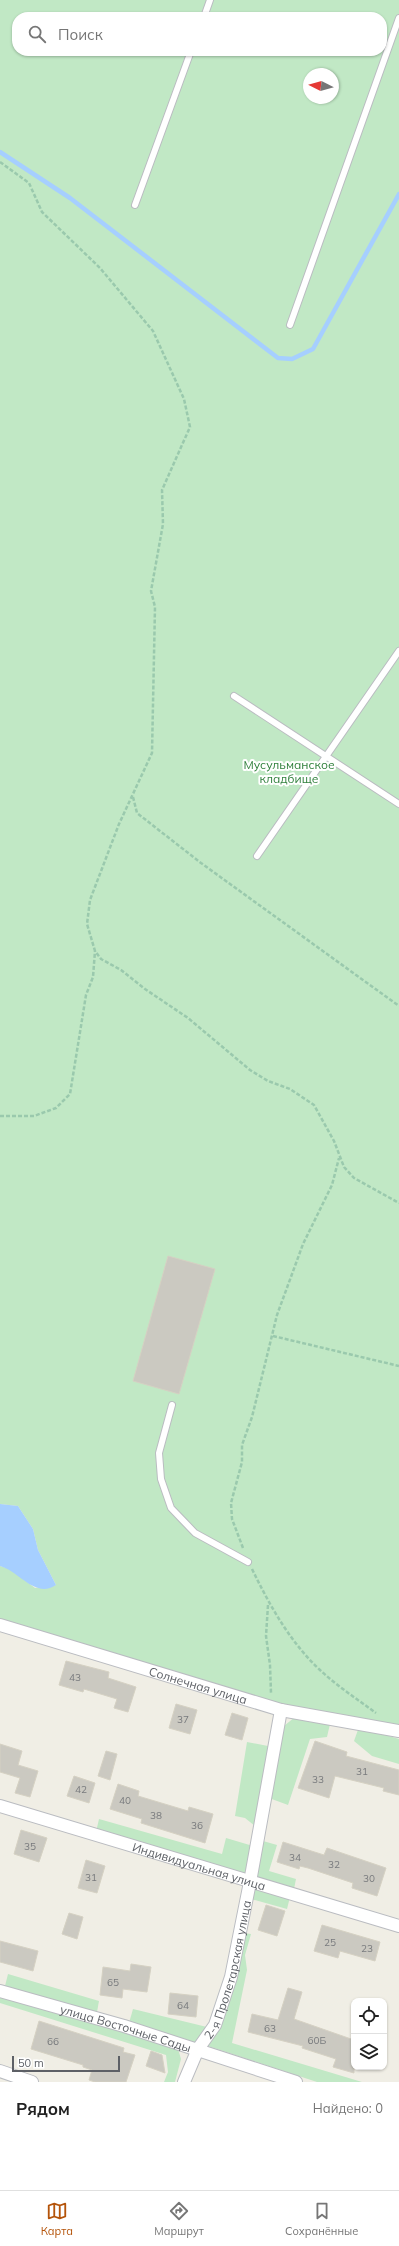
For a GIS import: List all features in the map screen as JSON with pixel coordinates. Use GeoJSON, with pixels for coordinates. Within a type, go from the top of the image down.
{"type":"FeatureCollection","features":[{"type":"Feature","properties":{"kind":"street","name":"Солнечная улица"},"geometry":{"type":"LineString","coordinates":[[0,1625],[281,1710],[394,1729]]}},
{"type":"Feature","properties":{"kind":"street","name":"2-я Пролетарская улица"},"geometry":{"type":"LineString","coordinates":[[184,2082],[198,2049],[215,2025],[230,1977],[250,1882],[281,1710]]}},
{"type":"Feature","properties":{"kind":"street","name":"Индивидуальная улица"},"geometry":{"type":"LineString","coordinates":[[0,1806],[399,1926]]}},
{"type":"Feature","properties":{"kind":"street","name":"улица Восточные Сады"},"geometry":{"type":"LineString","coordinates":[[0,1991],[124,2026],[296,2082]]}},
{"type":"Feature","properties":{"kind":"street"},"geometry":{"type":"LineString","coordinates":[[0,2071],[32,2082]]}},
{"type":"Feature","properties":{"kind":"lane"},"geometry":{"type":"LineString","coordinates":[[206,12],[210,0]]}},
{"type":"Feature","properties":{"kind":"lane"},"geometry":{"type":"LineString","coordinates":[[387,52],[399,18]]}},
{"type":"Feature","properties":{"kind":"lane"},"geometry":{"type":"LineString","coordinates":[[135,205],[189,56]]}},
{"type":"Feature","properties":{"kind":"lane"},"geometry":{"type":"LineString","coordinates":[[290,325],[386,56]]}},
{"type":"Feature","properties":{"kind":"lane"},"geometry":{"type":"LineString","coordinates":[[257,856],[399,651]]}},
{"type":"Feature","properties":{"kind":"lane"},"geometry":{"type":"LineString","coordinates":[[234,696],[399,804]]}},
{"type":"Feature","properties":{"kind":"lane"},"geometry":{"type":"LineString","coordinates":[[172,1404],[159,1453],[161,1478],[171,1508],[195,1532],[248,1562]]}},
{"type":"Feature","properties":{"kind":"path"},"geometry":{"type":"LineString","coordinates":[[0,162],[29,183],[42,212],[100,268],[153,331],[184,398],[190,427],[162,490],[163,524],[151,592],[155,607],[151,723],[152,752],[133,797],[119,824],[90,900],[87,924],[95,951],[101,959],[121,970],[145,989],[188,1018],[250,1070],[268,1081],[290,1089],[314,1105],[334,1141],[344,1167],[354,1178],[399,1203]]}},
{"type":"Feature","properties":{"kind":"path"},"geometry":{"type":"LineString","coordinates":[[133,797],[137,814],[201,863],[399,1006]]}},
{"type":"Feature","properties":{"kind":"path"},"geometry":{"type":"LineString","coordinates":[[0,1116],[34,1116],[56,1108],[70,1094],[86,995],[93,977],[95,951]]}},
{"type":"Feature","properties":{"kind":"path"},"geometry":{"type":"LineString","coordinates":[[340,1157],[332,1185],[303,1244],[277,1315],[252,1417],[242,1445],[242,1462],[231,1503],[232,1519],[248,1562],[269,1603],[294,1642],[320,1670],[376,1713],[394,1729]]}},
{"type":"Feature","properties":{"kind":"path"},"geometry":{"type":"LineString","coordinates":[[273,1336],[399,1366]]}},
{"type":"Feature","properties":{"kind":"path"},"geometry":{"type":"LineString","coordinates":[[267,1705],[271,1693],[270,1665],[266,1636],[269,1603]]}},
{"type":"Feature","properties":{"kind":"green space","name":"Мусульманское кладбище"},"geometry":{"type":"Polygon","coordinates":[[[0,0],[399,0],[399,1731],[281,1710],[0,1625],[0,1566],[10,1569],[35,1588],[56,1585],[38,1550],[33,1529],[18,1506],[0,1504],[0,0]]]}},
{"type":"Feature","properties":{"kind":"green space"},"geometry":{"type":"Polygon","coordinates":[[[295,1717],[330,1724],[327,1737],[310,1739],[288,1805],[269,1798],[284,1726],[295,1717]]]}},
{"type":"Feature","properties":{"kind":"green space"},"geometry":{"type":"Polygon","coordinates":[[[359,1727],[399,1739],[399,1764],[372,1756],[354,1741],[359,1727]]]}},
{"type":"Feature","properties":{"kind":"green space"},"geometry":{"type":"Polygon","coordinates":[[[247,1742],[268,1746],[255,1826],[245,1818],[235,1816],[247,1742]]]}},
{"type":"Feature","properties":{"kind":"green space"},"geometry":{"type":"Polygon","coordinates":[[[99,1819],[222,1854],[226,1838],[253,1846],[248,1870],[244,1874],[96,1832],[99,1819]]]}},
{"type":"Feature","properties":{"kind":"green space"},"geometry":{"type":"Polygon","coordinates":[[[263,1841],[277,1845],[269,1871],[296,1879],[294,1889],[257,1878],[263,1841]]]}},
{"type":"Feature","properties":{"kind":"green space"},"geometry":{"type":"Polygon","coordinates":[[[256,1887],[290,1897],[287,1909],[251,1899],[253,1890],[256,1887]]]}},
{"type":"Feature","properties":{"kind":"green space"},"geometry":{"type":"Polygon","coordinates":[[[243,1933],[251,1934],[245,1955],[247,1970],[232,2043],[362,2082],[317,2082],[208,2046],[243,1933]]]}},
{"type":"Feature","properties":{"kind":"green space"},"geometry":{"type":"Polygon","coordinates":[[[8,1974],[99,2001],[97,2012],[5,1986],[8,1974]]]}},
{"type":"Feature","properties":{"kind":"green space"},"geometry":{"type":"Polygon","coordinates":[[[0,1996],[97,2022],[178,2049],[181,2059],[175,2082],[164,2082],[168,2072],[166,2055],[0,2003],[0,1996]]]}},
{"type":"Feature","properties":{"kind":"green space"},"geometry":{"type":"Polygon","coordinates":[[[133,2009],[207,2027],[196,2043],[191,2043],[129,2023],[133,2009]]]}},
{"type":"Feature","properties":{"kind":"water"},"geometry":{"type":"Polygon","coordinates":[[[0,1504],[18,1506],[33,1529],[38,1550],[56,1585],[41,1589],[27,1583],[14,1573],[0,1566],[0,1504]]]}},
{"type":"Feature","properties":{"kind":"building"},"geometry":{"type":"Polygon","coordinates":[[[168,1256],[215,1269],[179,1394],[133,1381],[168,1256]]]}},
{"type":"Feature","properties":{"kind":"building"},"geometry":{"type":"Polygon","coordinates":[[[66,1661],[109,1672],[108,1678],[136,1687],[128,1712],[114,1708],[117,1699],[84,1689],[83,1692],[59,1685],[66,1661]]]}},
{"type":"Feature","properties":{"kind":"building"},"geometry":{"type":"Polygon","coordinates":[[[176,1704],[197,1710],[190,1734],[169,1728],[176,1704]]]}},
{"type":"Feature","properties":{"kind":"building"},"geometry":{"type":"Polygon","coordinates":[[[232,1713],[248,1718],[242,1740],[225,1735],[232,1713]]]}},
{"type":"Feature","properties":{"kind":"building"},"geometry":{"type":"Polygon","coordinates":[[[315,1741],[347,1752],[346,1756],[399,1770],[399,1795],[383,1791],[384,1788],[335,1776],[329,1798],[298,1788],[315,1741]]]}},
{"type":"Feature","properties":{"kind":"building"},"geometry":{"type":"Polygon","coordinates":[[[0,1744],[22,1751],[18,1765],[38,1771],[30,1797],[15,1793],[20,1778],[0,1772],[0,1744]]]}},
{"type":"Feature","properties":{"kind":"building"},"geometry":{"type":"Polygon","coordinates":[[[106,1751],[117,1754],[110,1780],[98,1776],[106,1751]]]}},
{"type":"Feature","properties":{"kind":"building"},"geometry":{"type":"Polygon","coordinates":[[[74,1776],[95,1783],[89,1803],[67,1796],[74,1776]]]}},
{"type":"Feature","properties":{"kind":"building"},"geometry":{"type":"Polygon","coordinates":[[[118,1784],[139,1791],[138,1796],[188,1811],[189,1807],[213,1814],[205,1843],[141,1823],[142,1819],[110,1809],[118,1784]]]}},
{"type":"Feature","properties":{"kind":"building"},"geometry":{"type":"Polygon","coordinates":[[[21,1830],[47,1838],[39,1862],[14,1854],[21,1830]]]}},
{"type":"Feature","properties":{"kind":"building"},"geometry":{"type":"Polygon","coordinates":[[[283,1842],[324,1855],[327,1848],[386,1868],[377,1896],[352,1888],[353,1883],[308,1868],[300,1866],[299,1869],[277,1862],[283,1842]]]}},
{"type":"Feature","properties":{"kind":"building"},"geometry":{"type":"Polygon","coordinates":[[[86,1860],[105,1866],[97,1893],[78,1888],[86,1860]]]}},
{"type":"Feature","properties":{"kind":"building"},"geometry":{"type":"Polygon","coordinates":[[[266,1905],[285,1911],[277,1936],[258,1930],[266,1905]]]}},
{"type":"Feature","properties":{"kind":"building"},"geometry":{"type":"Polygon","coordinates":[[[69,1913],[83,1917],[77,1939],[62,1934],[69,1913]]]}},
{"type":"Feature","properties":{"kind":"building"},"geometry":{"type":"Polygon","coordinates":[[[322,1925],[380,1942],[375,1961],[340,1951],[338,1958],[314,1951],[322,1925]]]}},
{"type":"Feature","properties":{"kind":"building"},"geometry":{"type":"Polygon","coordinates":[[[0,1941],[38,1951],[33,1971],[0,1962],[0,1941]]]}},
{"type":"Feature","properties":{"kind":"building"},"geometry":{"type":"Polygon","coordinates":[[[131,1964],[151,1967],[147,1992],[123,1989],[122,1998],[100,1995],[103,1967],[130,1971],[131,1964]]]}},
{"type":"Feature","properties":{"kind":"building"},"geometry":{"type":"Polygon","coordinates":[[[288,1988],[302,1992],[294,2019],[351,2039],[351,2070],[354,2070],[354,2073],[333,2067],[336,2059],[302,2048],[303,2046],[248,2032],[252,2014],[278,2020],[288,1988]]]}},
{"type":"Feature","properties":{"kind":"building"},"geometry":{"type":"Polygon","coordinates":[[[170,1993],[198,1996],[196,2017],[168,2014],[170,1993]]]}},
{"type":"Feature","properties":{"kind":"building"},"geometry":{"type":"Polygon","coordinates":[[[39,2021],[124,2048],[123,2052],[135,2055],[126,2082],[95,2082],[89,2080],[92,2070],[83,2067],[83,2065],[31,2049],[39,2021]]]}},
{"type":"Feature","properties":{"kind":"building"},"geometry":{"type":"Polygon","coordinates":[[[151,2051],[162,2055],[165,2073],[146,2066],[151,2051]]]}},
{"type":"Feature","properties":{"kind":"waterway"},"geometry":{"type":"LineString","coordinates":[[0,152],[70,198],[278,358],[292,359],[313,349],[399,194]]}}]}
